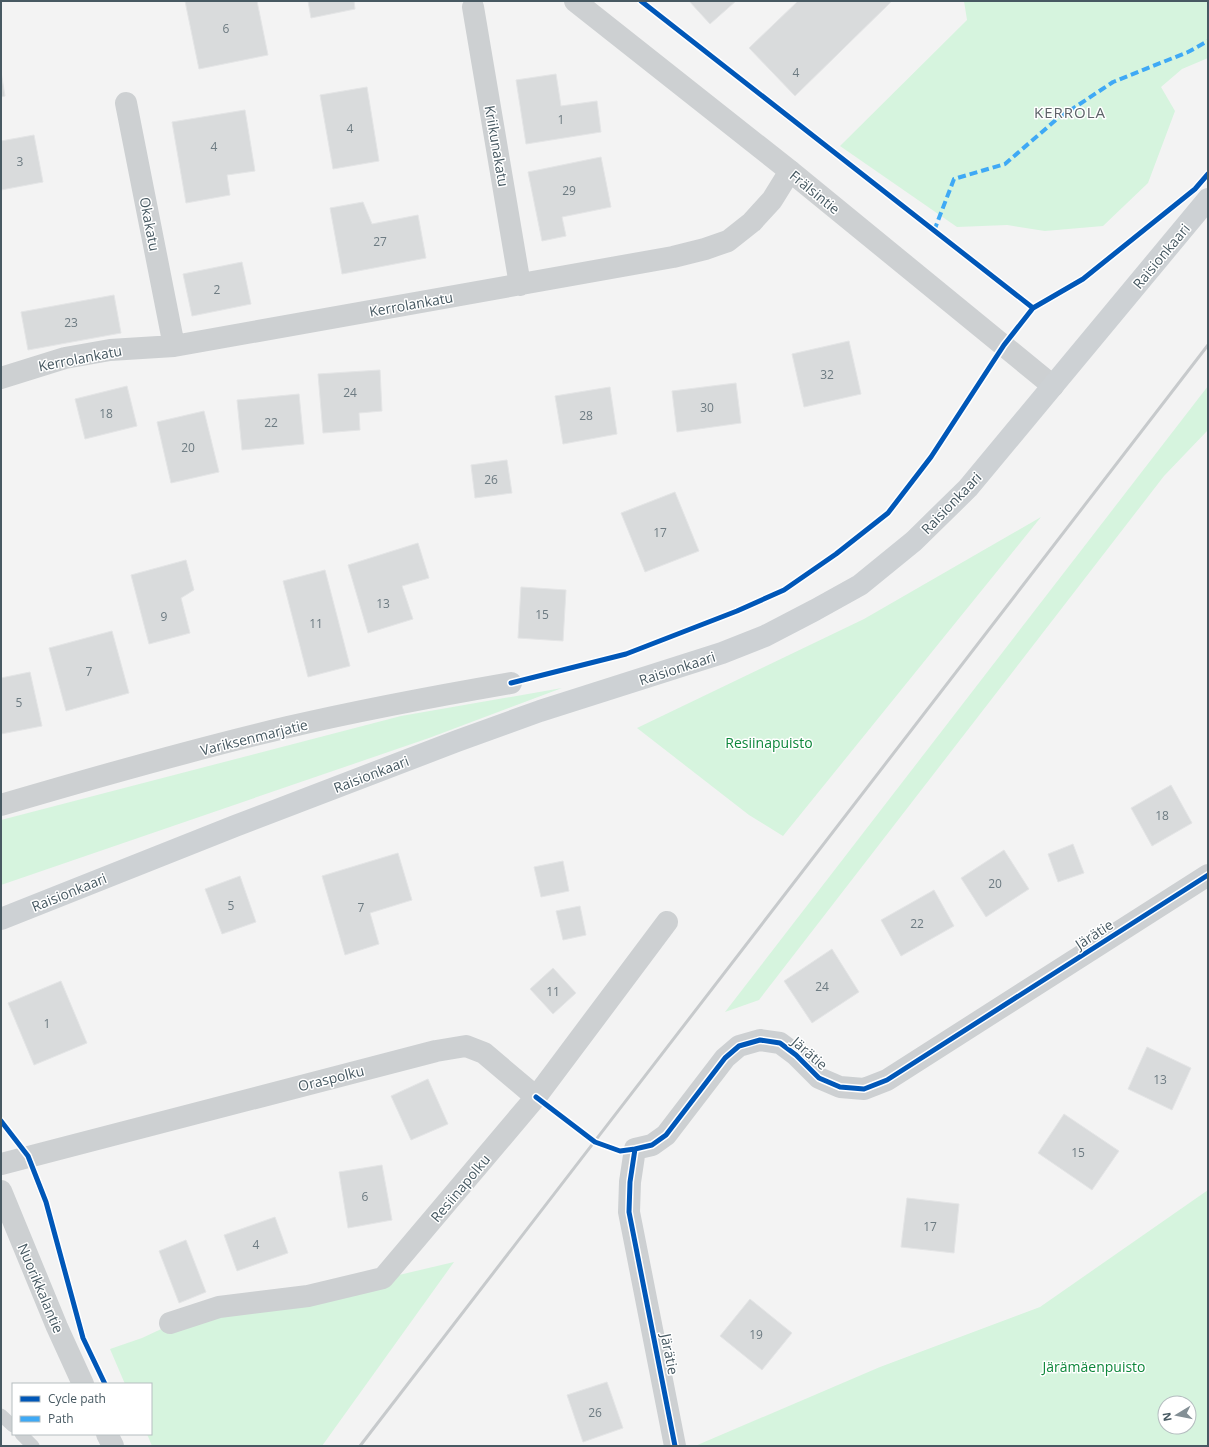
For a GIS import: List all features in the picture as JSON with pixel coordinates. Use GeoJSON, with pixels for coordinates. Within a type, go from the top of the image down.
{"type":"FeatureCollection","features":[{"type":"Feature","properties":{"kind":"main road","name":"Raisionkaari"},"geometry":{"type":"LineString","coordinates":[[1,919],[228,828],[457,741],[540,711],[722,653],[765,636],[815,610],[860,584],[914,540],[968,488],[1208,199]]}},
{"type":"Feature","properties":{"kind":"street","name":"Frälsintie"},"geometry":{"type":"LineString","coordinates":[[575,1],[790,171],[1053,386]]}},
{"type":"Feature","properties":{"kind":"street","name":"Kriikunakatu"},"geometry":{"type":"LineString","coordinates":[[473,7],[520,285]]}},
{"type":"Feature","properties":{"kind":"street","name":"Okakatu"},"geometry":{"type":"LineString","coordinates":[[126,103],[174,346]]}},
{"type":"Feature","properties":{"kind":"street","name":"Kerrolankatu"},"geometry":{"type":"LineString","coordinates":[[1,378],[65,358],[110,350],[174,346],[520,285],[673,257],[705,249],[728,241],[752,222],[772,200],[790,171]]}},
{"type":"Feature","properties":{"kind":"street","name":"Variksenmarjatie"},"geometry":{"type":"LineString","coordinates":[[1,805],[90,779],[288,727],[404,702],[511,683]]}},
{"type":"Feature","properties":{"kind":"street","name":"Järätie"},"geometry":{"type":"LineString","coordinates":[[675,1446],[629,1212],[630,1182],[634,1149],[652,1145],[666,1135],[725,1058],[739,1046],[760,1040],[780,1043],[796,1055],[819,1078],[840,1087],[864,1089],[887,1080],[1208,875]]}},
{"type":"Feature","properties":{"kind":"street","name":"Resiinapolku"},"geometry":{"type":"LineString","coordinates":[[170,1323],[219,1307],[308,1296],[383,1278],[536,1097],[667,922]]}},
{"type":"Feature","properties":{"kind":"street","name":"Oraspolku"},"geometry":{"type":"LineString","coordinates":[[1,1164],[436,1051],[466,1046],[484,1053],[536,1097]]}},
{"type":"Feature","properties":{"kind":"street","name":"Nuorikkalantie"},"geometry":{"type":"LineString","coordinates":[[1,1191],[57,1327],[83,1383]]}},
{"type":"Feature","properties":{"kind":"street"},"geometry":{"type":"LineString","coordinates":[[108,1435],[113,1446]]}},
{"type":"Feature","properties":{"kind":"lane"},"geometry":{"type":"LineString","coordinates":[[1,1415],[12,1425]]}},
{"type":"Feature","properties":{"kind":"lane"},"geometry":{"type":"LineString","coordinates":[[22,1435],[33,1446]]}},
{"type":"Feature","properties":{"kind":"path"},"geometry":{"type":"LineString","coordinates":[[536,1097],[595,1142],[620,1151],[634,1149]]}},
{"type":"Feature","properties":{"kind":"green space"},"geometry":{"type":"Polygon","coordinates":[[[964,1],[1208,1],[1208,58],[1182,69],[1161,87],[1175,111],[1148,183],[1103,226],[1045,231],[1007,225],[957,227],[840,146],[967,20],[964,1]]]}},
{"type":"Feature","properties":{"kind":"green space"},"geometry":{"type":"Polygon","coordinates":[[[1208,386],[1208,430],[1164,476],[759,1000],[725,1012],[1208,386]]]}},
{"type":"Feature","properties":{"kind":"green space","name":"Resiinapuisto"},"geometry":{"type":"Polygon","coordinates":[[[1041,517],[783,836],[749,815],[637,728],[864,619],[1041,517]]]}},
{"type":"Feature","properties":{"kind":"green space"},"geometry":{"type":"Polygon","coordinates":[[[562,688],[429,738],[1,885],[1,820],[401,716],[562,688]]]}},
{"type":"Feature","properties":{"kind":"green space","name":"Järämäenpuisto"},"geometry":{"type":"Polygon","coordinates":[[[1208,1190],[1208,1446],[695,1446],[880,1367],[1040,1307],[1208,1190]]]}},
{"type":"Feature","properties":{"kind":"green space"},"geometry":{"type":"Polygon","coordinates":[[[454,1262],[322,1446],[152,1446],[147,1435],[152,1435],[152,1383],[125,1383],[110,1349],[142,1338],[217,1303],[365,1283],[454,1262]]]}},
{"type":"Feature","properties":{"kind":"building"},"geometry":{"type":"Polygon","coordinates":[[[185,1],[257,1],[268,55],[199,69],[185,1]]]}},
{"type":"Feature","properties":{"kind":"building"},"geometry":{"type":"Polygon","coordinates":[[[308,1],[354,1],[355,9],[311,18],[308,1]]]}},
{"type":"Feature","properties":{"kind":"building"},"geometry":{"type":"Polygon","coordinates":[[[689,1],[736,1],[710,24],[689,1]]]}},
{"type":"Feature","properties":{"kind":"building"},"geometry":{"type":"Polygon","coordinates":[[[798,1],[892,1],[795,96],[749,48],[798,1]]]}},
{"type":"Feature","properties":{"kind":"building"},"geometry":{"type":"Polygon","coordinates":[[[1,72],[5,96],[1,97],[1,72]]]}},
{"type":"Feature","properties":{"kind":"building"},"geometry":{"type":"Polygon","coordinates":[[[556,74],[561,106],[597,101],[601,132],[526,144],[516,80],[556,74]]]}},
{"type":"Feature","properties":{"kind":"building"},"geometry":{"type":"Polygon","coordinates":[[[367,87],[379,161],[333,169],[320,95],[367,87]]]}},
{"type":"Feature","properties":{"kind":"building"},"geometry":{"type":"Polygon","coordinates":[[[245,110],[255,171],[227,175],[230,195],[186,203],[172,122],[245,110]]]}},
{"type":"Feature","properties":{"kind":"building"},"geometry":{"type":"Polygon","coordinates":[[[34,135],[43,182],[1,190],[1,141],[34,135]]]}},
{"type":"Feature","properties":{"kind":"building"},"geometry":{"type":"Polygon","coordinates":[[[601,157],[611,207],[562,217],[566,236],[542,241],[528,172],[601,157]]]}},
{"type":"Feature","properties":{"kind":"building"},"geometry":{"type":"Polygon","coordinates":[[[363,202],[372,224],[418,215],[426,258],[342,274],[330,208],[363,202]]]}},
{"type":"Feature","properties":{"kind":"building"},"geometry":{"type":"Polygon","coordinates":[[[242,262],[251,304],[192,316],[183,274],[242,262]]]}},
{"type":"Feature","properties":{"kind":"building"},"geometry":{"type":"Polygon","coordinates":[[[114,295],[121,333],[28,350],[21,312],[114,295]]]}},
{"type":"Feature","properties":{"kind":"building"},"geometry":{"type":"Polygon","coordinates":[[[849,341],[861,394],[804,407],[792,354],[849,341]]]}},
{"type":"Feature","properties":{"kind":"building"},"geometry":{"type":"Polygon","coordinates":[[[380,370],[382,411],[359,413],[360,430],[323,433],[318,374],[380,370]]]}},
{"type":"Feature","properties":{"kind":"building"},"geometry":{"type":"Polygon","coordinates":[[[736,383],[741,423],[677,432],[672,391],[736,383]]]}},
{"type":"Feature","properties":{"kind":"building"},"geometry":{"type":"Polygon","coordinates":[[[127,386],[137,426],[85,439],[75,399],[127,386]]]}},
{"type":"Feature","properties":{"kind":"building"},"geometry":{"type":"Polygon","coordinates":[[[610,387],[617,434],[563,444],[555,396],[610,387]]]}},
{"type":"Feature","properties":{"kind":"building"},"geometry":{"type":"Polygon","coordinates":[[[299,394],[304,444],[242,450],[237,400],[299,394]]]}},
{"type":"Feature","properties":{"kind":"building"},"geometry":{"type":"Polygon","coordinates":[[[204,411],[219,472],[171,483],[157,422],[204,411]]]}},
{"type":"Feature","properties":{"kind":"building"},"geometry":{"type":"Polygon","coordinates":[[[507,460],[512,493],[475,498],[471,465],[507,460]]]}},
{"type":"Feature","properties":{"kind":"building"},"geometry":{"type":"Polygon","coordinates":[[[675,492],[699,551],[645,572],[621,513],[675,492]]]}},
{"type":"Feature","properties":{"kind":"building"},"geometry":{"type":"Polygon","coordinates":[[[418,543],[429,578],[402,586],[413,619],[368,633],[348,565],[418,543]]]}},
{"type":"Feature","properties":{"kind":"building"},"geometry":{"type":"Polygon","coordinates":[[[186,560],[194,590],[181,598],[190,633],[149,644],[131,575],[186,560]]]}},
{"type":"Feature","properties":{"kind":"building"},"geometry":{"type":"Polygon","coordinates":[[[325,570],[350,666],[308,677],[283,581],[325,570]]]}},
{"type":"Feature","properties":{"kind":"building"},"geometry":{"type":"Polygon","coordinates":[[[521,587],[566,590],[563,641],[518,638],[521,587]]]}},
{"type":"Feature","properties":{"kind":"building"},"geometry":{"type":"Polygon","coordinates":[[[112,631],[129,693],[66,711],[49,648],[112,631]]]}},
{"type":"Feature","properties":{"kind":"building"},"geometry":{"type":"Polygon","coordinates":[[[30,672],[42,726],[1,734],[1,678],[30,672]]]}},
{"type":"Feature","properties":{"kind":"building"},"geometry":{"type":"Polygon","coordinates":[[[1171,785],[1192,823],[1152,846],[1131,808],[1171,785]]]}},
{"type":"Feature","properties":{"kind":"building"},"geometry":{"type":"Polygon","coordinates":[[[1073,844],[1084,873],[1058,882],[1048,854],[1073,844]]]}},
{"type":"Feature","properties":{"kind":"building"},"geometry":{"type":"Polygon","coordinates":[[[1004,850],[1029,889],[986,917],[961,878],[1004,850]]]}},
{"type":"Feature","properties":{"kind":"building"},"geometry":{"type":"Polygon","coordinates":[[[398,853],[412,900],[370,913],[379,944],[345,955],[322,876],[398,853]]]}},
{"type":"Feature","properties":{"kind":"building"},"geometry":{"type":"Polygon","coordinates":[[[563,861],[569,891],[541,897],[534,867],[563,861]]]}},
{"type":"Feature","properties":{"kind":"building"},"geometry":{"type":"Polygon","coordinates":[[[240,876],[256,922],[222,934],[205,889],[240,876]]]}},
{"type":"Feature","properties":{"kind":"building"},"geometry":{"type":"Polygon","coordinates":[[[934,890],[954,926],[901,956],[881,920],[934,890]]]}},
{"type":"Feature","properties":{"kind":"building"},"geometry":{"type":"Polygon","coordinates":[[[580,906],[586,935],[563,940],[556,911],[580,906]]]}},
{"type":"Feature","properties":{"kind":"building"},"geometry":{"type":"Polygon","coordinates":[[[832,949],[859,992],[812,1023],[784,981],[832,949]]]}},
{"type":"Feature","properties":{"kind":"building"},"geometry":{"type":"Polygon","coordinates":[[[553,968],[576,993],[553,1014],[530,989],[553,968]]]}},
{"type":"Feature","properties":{"kind":"building"},"geometry":{"type":"Polygon","coordinates":[[[61,981],[87,1043],[34,1065],[8,1003],[61,981]]]}},
{"type":"Feature","properties":{"kind":"building"},"geometry":{"type":"Polygon","coordinates":[[[1147,1047],[1191,1068],[1172,1110],[1128,1089],[1147,1047]]]}},
{"type":"Feature","properties":{"kind":"building"},"geometry":{"type":"Polygon","coordinates":[[[428,1079],[448,1124],[411,1140],[391,1096],[428,1079]]]}},
{"type":"Feature","properties":{"kind":"building"},"geometry":{"type":"Polygon","coordinates":[[[1064,1114],[1119,1151],[1092,1190],[1038,1153],[1064,1114]]]}},
{"type":"Feature","properties":{"kind":"building"},"geometry":{"type":"Polygon","coordinates":[[[382,1165],[392,1220],[348,1228],[339,1172],[382,1165]]]}},
{"type":"Feature","properties":{"kind":"building"},"geometry":{"type":"Polygon","coordinates":[[[907,1198],[959,1204],[954,1253],[901,1247],[907,1198]]]}},
{"type":"Feature","properties":{"kind":"building"},"geometry":{"type":"Polygon","coordinates":[[[275,1217],[288,1253],[237,1271],[224,1235],[275,1217]]]}},
{"type":"Feature","properties":{"kind":"building"},"geometry":{"type":"Polygon","coordinates":[[[186,1240],[206,1292],[179,1303],[159,1251],[186,1240]]]}},
{"type":"Feature","properties":{"kind":"building"},"geometry":{"type":"Polygon","coordinates":[[[750,1299],[792,1333],[762,1370],[720,1336],[750,1299]]]}},
{"type":"Feature","properties":{"kind":"building"},"geometry":{"type":"Polygon","coordinates":[[[607,1382],[623,1428],[583,1442],[567,1395],[607,1382]]]}},
{"type":"Feature","properties":{"kind":"railway"},"geometry":{"type":"LineString","coordinates":[[360,1446],[1208,345]]}},
{"type":"Feature","properties":{"kind":"marked path"},"geometry":{"type":"LineString","coordinates":[[934,231],[954,179],[1005,164],[1057,119],[1113,82],[1188,52],[1208,41]]}},
{"type":"Feature","properties":{"kind":"cycle path"},"geometry":{"type":"LineString","coordinates":[[641,1],[1033,308]]}},
{"type":"Feature","properties":{"kind":"cycle path"},"geometry":{"type":"LineString","coordinates":[[511,683],[626,654],[737,611],[784,590],[836,554],[888,513],[931,457],[1004,345],[1033,308],[1083,279],[1195,189],[1208,174]]}},
{"type":"Feature","properties":{"kind":"cycle path"},"geometry":{"type":"LineString","coordinates":[[675,1446],[629,1212],[630,1182],[635,1149],[652,1145],[666,1135],[725,1058],[739,1046],[760,1040],[780,1043],[796,1055],[819,1078],[840,1087],[864,1089],[887,1080],[1208,875]]}},
{"type":"Feature","properties":{"kind":"cycle path"},"geometry":{"type":"LineString","coordinates":[[536,1097],[595,1142],[620,1151],[635,1149]]}},
{"type":"Feature","properties":{"kind":"cycle path"},"geometry":{"type":"LineString","coordinates":[[1,1121],[28,1156],[46,1202],[83,1338],[105,1383]]}},
{"type":"Feature","properties":{"kind":"district","name":"KERROLA"},"geometry":{"type":"Point","coordinates":[1070,112]}}]}
